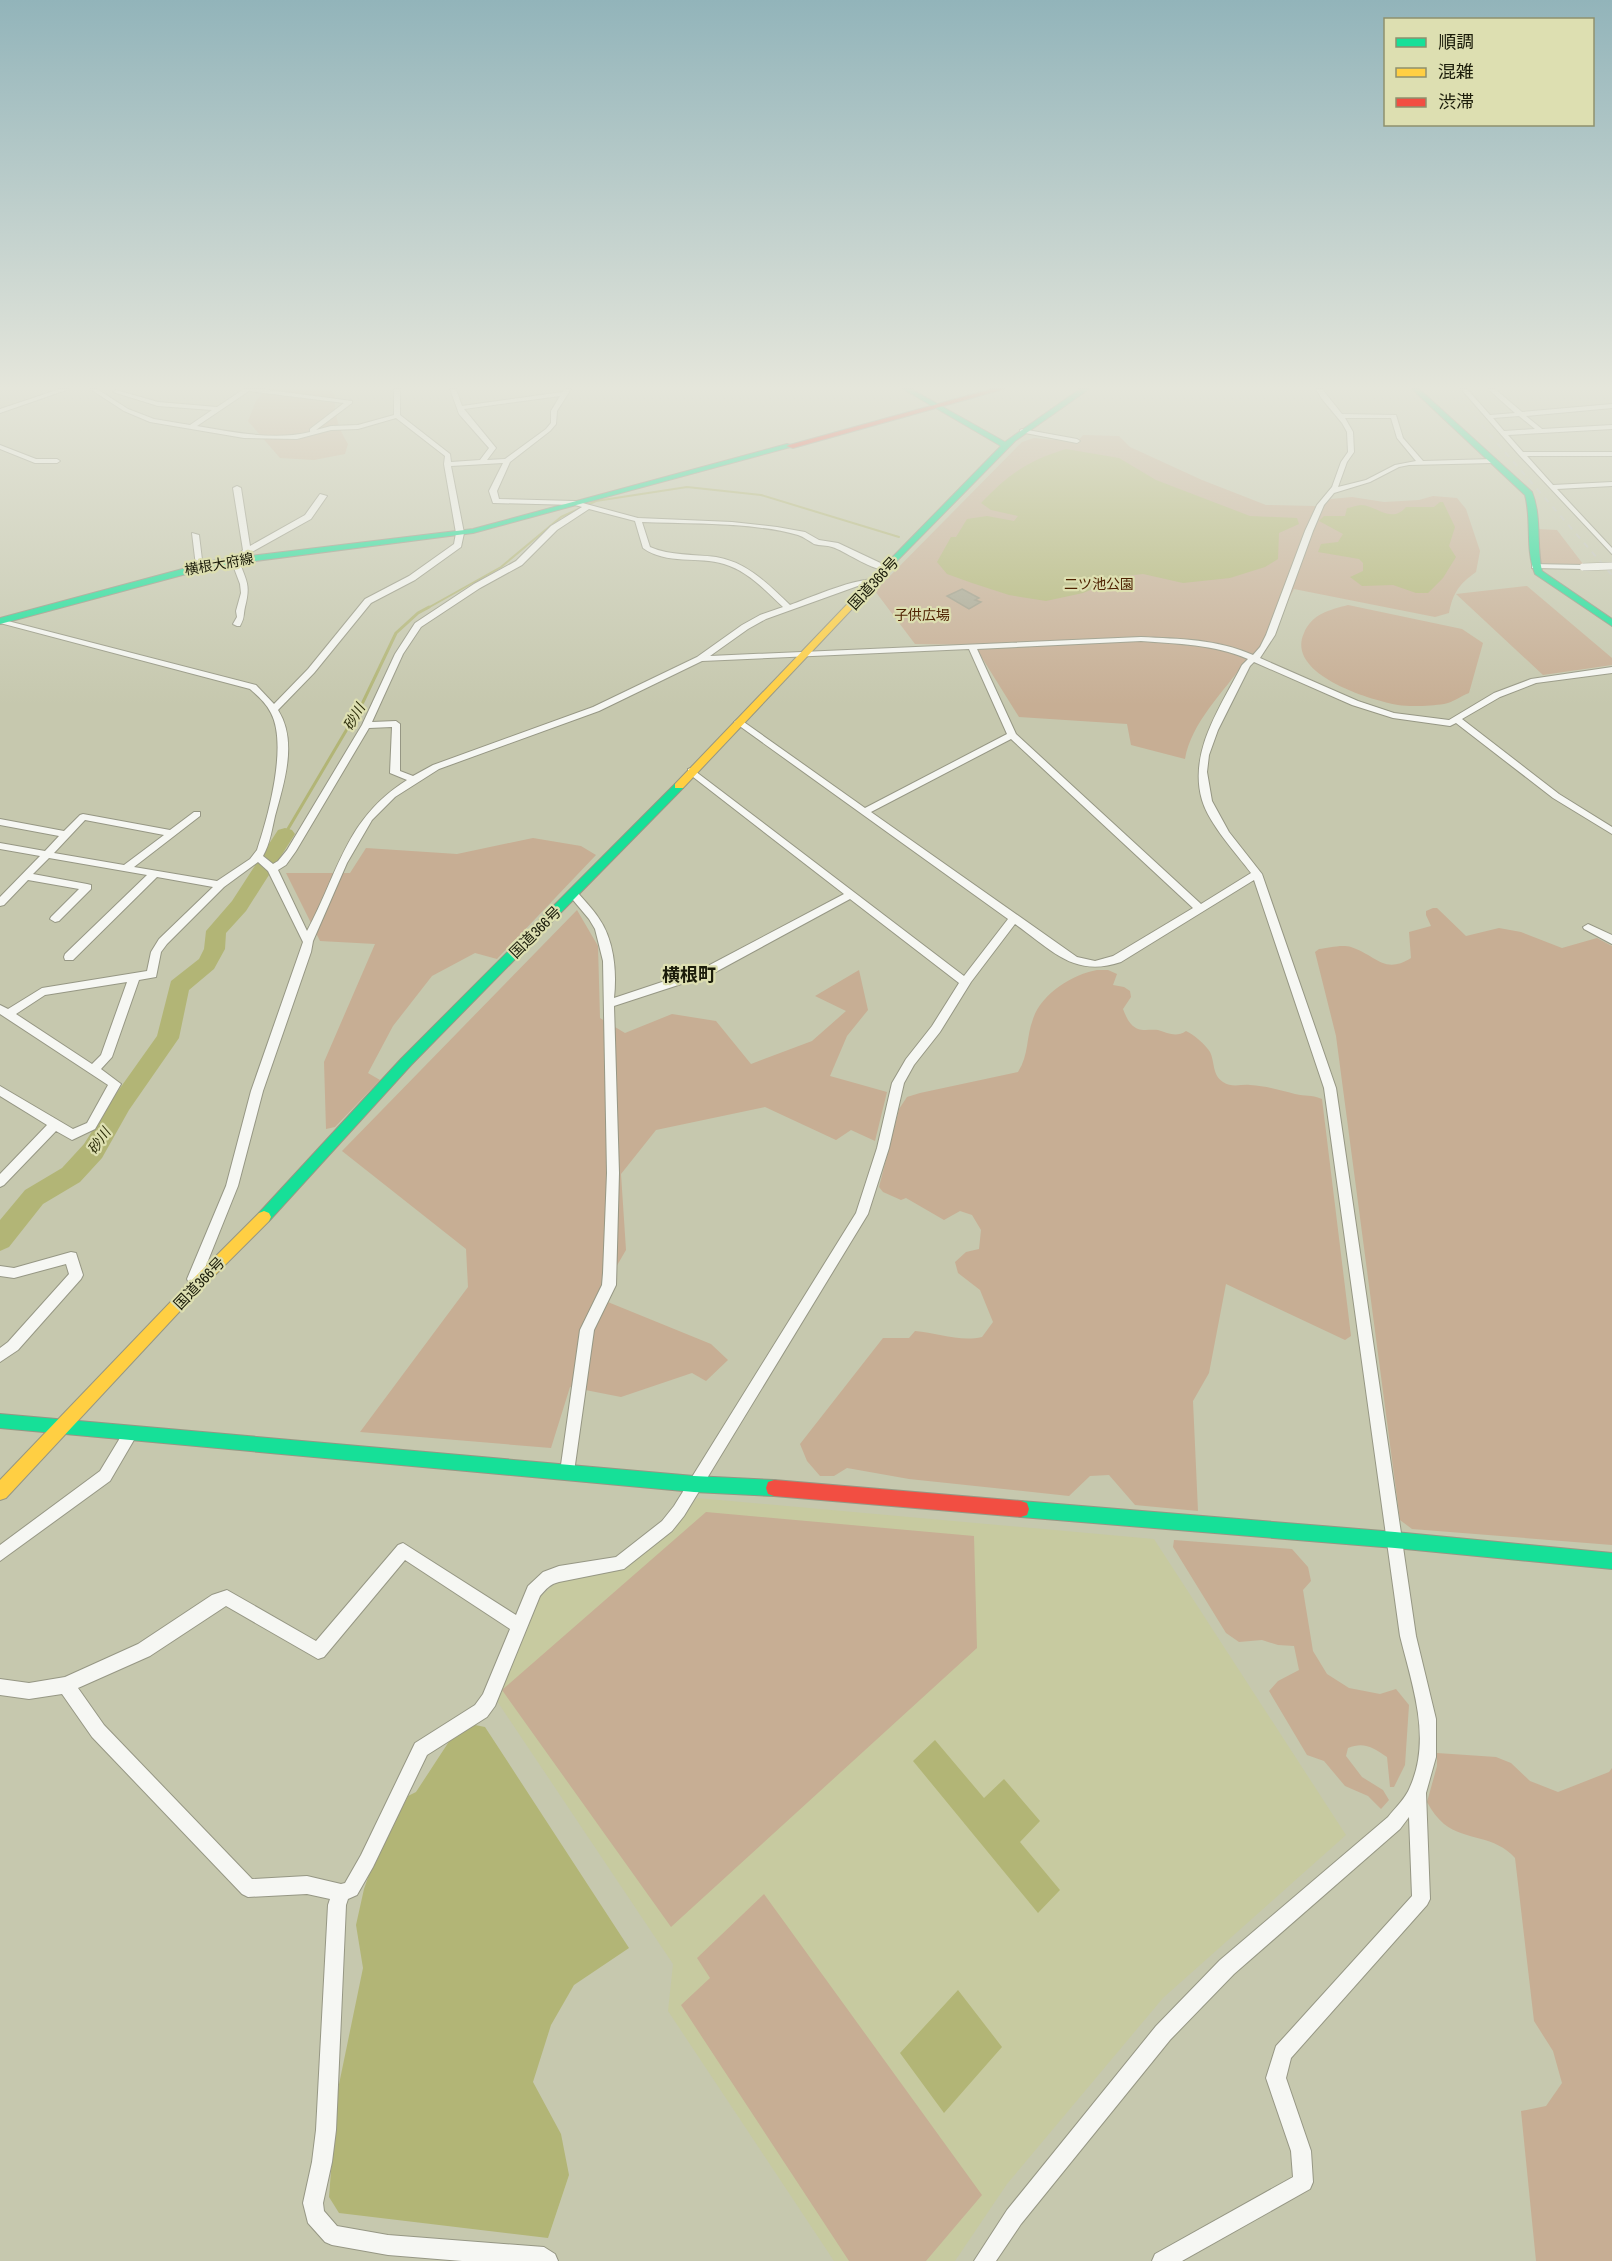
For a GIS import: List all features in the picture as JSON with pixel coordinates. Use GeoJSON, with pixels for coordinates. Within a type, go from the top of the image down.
{"type":"FeatureCollection","features":[{"type":"Feature","properties":{"kind":"main road","name":"横根大府線"},"geometry":{"type":"LineString","coordinates":[[0,621],[241,556],[460,533],[619,495]]}},
{"type":"Feature","properties":{"kind":"main road","name":"国道366号"},"geometry":{"type":"LineString","coordinates":[[0,1492],[188,1293],[300,1180],[406,1062],[573,894],[959,495]]}},
{"type":"Feature","properties":{"kind":"main road"},"geometry":{"type":"LineString","coordinates":[[1529,495],[1536,508],[1535,566],[1544,578],[1612,623]]}},
{"type":"Feature","properties":{"kind":"main road"},"geometry":{"type":"LineString","coordinates":[[0,1421],[65,1425],[131,1433],[694,1484],[743,1486],[1395,1540],[1612,1561]]}},
{"type":"Feature","properties":{"kind":"street"},"geometry":{"type":"LineString","coordinates":[[237,495],[245,592],[239,612],[241,616],[237,624]]}},
{"type":"Feature","properties":{"kind":"street"},"geometry":{"type":"LineString","coordinates":[[276,708],[368,601],[412,578],[458,545],[460,533],[453,495]]}},
{"type":"Feature","properties":{"kind":"street"},"geometry":{"type":"LineString","coordinates":[[494,495],[496,501],[581,505],[638,520],[732,524],[777,529],[802,534],[817,542],[835,545],[866,561],[887,568]]}},
{"type":"Feature","properties":{"kind":"street"},"geometry":{"type":"LineString","coordinates":[[1162,2261],[1303,2182],[1301,2151],[1276,2078],[1283,2053],[1421,1899],[1417,1793],[1428,1757],[1428,1719],[1408,1636],[1330,1089],[1257,874],[1225,833],[1207,801],[1202,772],[1204,755],[1214,730],[1246,665],[1258,655],[1276,624],[1278,611],[1309,531],[1329,495]]}},
{"type":"Feature","properties":{"kind":"street"},"geometry":{"type":"LineString","coordinates":[[1559,495],[1612,552]]}},
{"type":"Feature","properties":{"kind":"street"},"geometry":{"type":"LineString","coordinates":[[241,556],[308,517],[323,496]]}},
{"type":"Feature","properties":{"kind":"street"},"geometry":{"type":"LineString","coordinates":[[271,867],[282,863],[291,851],[366,725],[399,654],[418,625],[477,586],[519,563],[581,505]]}},
{"type":"Feature","properties":{"kind":"street"},"geometry":{"type":"LineString","coordinates":[[638,520],[647,548],[660,554],[688,555],[733,564],[788,607]]}},
{"type":"Feature","properties":{"kind":"street"},"geometry":{"type":"LineString","coordinates":[[195,535],[200,566]]}},
{"type":"Feature","properties":{"kind":"street"},"geometry":{"type":"LineString","coordinates":[[1535,566],[1612,566]]}},
{"type":"Feature","properties":{"kind":"street"},"geometry":{"type":"LineString","coordinates":[[188,1293],[232,1186],[257,1091],[306,952],[307,941],[361,826],[374,809],[413,779],[454,759],[596,709],[700,659],[745,627],[788,607],[865,581],[875,581]]}},
{"type":"Feature","properties":{"kind":"street"},"geometry":{"type":"LineString","coordinates":[[0,621],[245,684],[265,696],[276,708],[284,761],[259,857],[219,885],[219,888],[156,951],[152,974],[42,992],[4,1012],[115,1084],[91,1126],[72,1135],[0,1090]]}},
{"type":"Feature","properties":{"kind":"street"},"geometry":{"type":"LineString","coordinates":[[700,659],[1141,639],[1206,643],[1230,648],[1331,694],[1393,715],[1450,723],[1497,695],[1534,681],[1612,670]]}},
{"type":"Feature","properties":{"kind":"street"},"geometry":{"type":"LineString","coordinates":[[972,646],[1012,735],[1199,908]]}},
{"type":"Feature","properties":{"kind":"street"},"geometry":{"type":"LineString","coordinates":[[1456,719],[1556,796],[1612,831]]}},
{"type":"Feature","properties":{"kind":"street"},"geometry":{"type":"LineString","coordinates":[[738,722],[1073,960],[1098,966],[1117,959],[1257,874]]}},
{"type":"Feature","properties":{"kind":"street"},"geometry":{"type":"LineString","coordinates":[[366,725],[396,724],[395,773],[413,779]]}},
{"type":"Feature","properties":{"kind":"street"},"geometry":{"type":"LineString","coordinates":[[864,812],[1012,735]]}},
{"type":"Feature","properties":{"kind":"street"},"geometry":{"type":"LineString","coordinates":[[691,771],[961,980],[967,979]]}},
{"type":"Feature","properties":{"kind":"street"},"geometry":{"type":"LineString","coordinates":[[125,869],[197,814]]}},
{"type":"Feature","properties":{"kind":"street"},"geometry":{"type":"LineString","coordinates":[[0,903],[83,817],[172,833]]}},
{"type":"Feature","properties":{"kind":"street"},"geometry":{"type":"LineString","coordinates":[[0,822],[66,834]]}},
{"type":"Feature","properties":{"kind":"street"},"geometry":{"type":"LineString","coordinates":[[0,846],[45,856],[219,885]]}},
{"type":"Feature","properties":{"kind":"street"},"geometry":{"type":"LineString","coordinates":[[259,857],[271,867],[307,941]]}},
{"type":"Feature","properties":{"kind":"street"},"geometry":{"type":"LineString","coordinates":[[69,957],[154,874]]}},
{"type":"Feature","properties":{"kind":"street"},"geometry":{"type":"LineString","coordinates":[[25,876],[87,886],[55,919]]}},
{"type":"Feature","properties":{"kind":"street"},"geometry":{"type":"LineString","coordinates":[[567,1472],[587,1330],[609,1285],[613,1173],[609,962],[596,921],[573,894]]}},
{"type":"Feature","properties":{"kind":"street"},"geometry":{"type":"LineString","coordinates":[[608,1004],[708,971],[850,895]]}},
{"type":"Feature","properties":{"kind":"street"},"geometry":{"type":"LineString","coordinates":[[66,1685],[98,1731],[245,1886],[254,1889],[307,1885],[341,1893],[351,1888],[367,1861],[421,1749],[481,1711],[489,1700],[534,1590],[548,1577],[620,1564],[667,1526],[862,1214],[883,1148],[898,1083],[967,979],[1014,919]]}},
{"type":"Feature","properties":{"kind":"street"},"geometry":{"type":"LineString","coordinates":[[1588,927],[1612,940]]}},
{"type":"Feature","properties":{"kind":"street"},"geometry":{"type":"LineString","coordinates":[[93,1070],[106,1057],[134,978]]}},
{"type":"Feature","properties":{"kind":"street"},"geometry":{"type":"LineString","coordinates":[[1,1179],[54,1125]]}},
{"type":"Feature","properties":{"kind":"street"},"geometry":{"type":"LineString","coordinates":[[0,1271],[14,1273],[71,1257],[76,1275],[13,1346],[0,1356]]}},
{"type":"Feature","properties":{"kind":"street"},"geometry":{"type":"LineString","coordinates":[[0,1554],[105,1476],[131,1433]]}},
{"type":"Feature","properties":{"kind":"street"},"geometry":{"type":"LineString","coordinates":[[0,1687],[29,1691],[66,1685],[144,1650],[218,1601],[227,1598],[318,1651],[403,1551],[519,1626]]}},
{"type":"Feature","properties":{"kind":"street"},"geometry":{"type":"LineString","coordinates":[[984,2261],[1014,2217],[1163,2033],[1227,1967],[1394,1823],[1417,1793]]}},
{"type":"Feature","properties":{"kind":"street"},"geometry":{"type":"LineString","coordinates":[[341,1893],[337,1905],[326,2130],[313,2204],[315,2216],[332,2235],[388,2245],[544,2257],[548,2261]]}},
{"type":"Feature","properties":{"kind":"shaded area"},"geometry":{"type":"Polygon","coordinates":[[[990,495],[1194,495],[1250,516],[1297,518],[1299,524],[1279,533],[1278,559],[1265,567],[1230,578],[1183,583],[1143,574],[1125,576],[1083,593],[1046,601],[1009,595],[972,583],[947,574],[937,562],[951,537],[956,537],[967,519],[987,516],[1014,521],[1018,516],[991,510],[981,503],[990,495]]]}},
{"type":"Feature","properties":{"kind":"shaded area"},"geometry":{"type":"Polygon","coordinates":[[[1443,502],[1455,527],[1449,546],[1456,557],[1443,578],[1428,593],[1416,593],[1393,585],[1362,586],[1350,577],[1363,571],[1363,563],[1359,559],[1318,552],[1321,544],[1338,542],[1343,534],[1319,521],[1324,516],[1345,516],[1347,508],[1361,505],[1384,513],[1395,514],[1406,507],[1434,507],[1443,502]]]}},
{"type":"Feature","properties":{"kind":"shaded area"},"geometry":{"type":"Polygon","coordinates":[[[697,1498],[1154,1539],[1346,1835],[1163,1998],[1007,2184],[955,2261],[834,2261],[668,2011],[673,1964],[495,1698],[536,1600],[561,1579],[620,1570],[672,1532],[697,1498]]]}},
{"type":"Feature","properties":{"kind":"shaded area"},"geometry":{"type":"Polygon","coordinates":[[[475,1725],[485,1727],[629,1948],[574,1985],[551,2025],[533,2082],[561,2134],[569,2175],[548,2238],[339,2213],[329,2197],[337,2094],[363,1968],[356,1925],[364,1889],[373,1863],[408,1796],[416,1792],[450,1740],[475,1725]]]}},
{"type":"Feature","properties":{"kind":"shaded area"},"geometry":{"type":"Polygon","coordinates":[[[935,1740],[984,1798],[1004,1779],[1040,1821],[1020,1842],[1060,1890],[1038,1913],[913,1761],[935,1740]]]}},
{"type":"Feature","properties":{"kind":"shaded area"},"geometry":{"type":"Polygon","coordinates":[[[958,1990],[1002,2047],[944,2113],[900,2053],[958,1990]]]}},
{"type":"Feature","properties":{"kind":"green space","name":"二ツ池公園"},"geometry":{"type":"Polygon","coordinates":[[[970,495],[1239,495],[1266,505],[1316,506],[1331,499],[1352,497],[1384,502],[1419,500],[1433,496],[1457,498],[1466,509],[1480,551],[1476,572],[1458,589],[1449,613],[1435,617],[1294,589],[1260,654],[1248,654],[1246,661],[1201,720],[1188,746],[1185,759],[1131,745],[1127,724],[1019,717],[974,645],[915,644],[875,591],[970,495]]]}},
{"type":"Feature","properties":{"kind":"green space"},"geometry":{"type":"Polygon","coordinates":[[[1538,529],[1557,530],[1583,564],[1537,565],[1538,529]]]}},
{"type":"Feature","properties":{"kind":"green space"},"geometry":{"type":"Polygon","coordinates":[[[1527,586],[1612,658],[1612,665],[1543,675],[1456,594],[1527,586]]]}},
{"type":"Feature","properties":{"kind":"green space"},"geometry":{"type":"Polygon","coordinates":[[[1348,605],[1462,629],[1483,643],[1469,693],[1444,704],[1398,705],[1351,691],[1318,672],[1307,661],[1301,648],[1304,633],[1316,617],[1348,605]]]}},
{"type":"Feature","properties":{"kind":"green space"},"geometry":{"type":"Polygon","coordinates":[[[533,838],[581,846],[596,855],[497,959],[475,953],[432,976],[393,1026],[368,1073],[380,1080],[335,1127],[326,1129],[324,1062],[375,944],[320,941],[286,873],[350,873],[366,848],[457,854],[533,838]]]}},
{"type":"Feature","properties":{"kind":"green space"},"geometry":{"type":"Polygon","coordinates":[[[1437,908],[1466,936],[1499,928],[1521,932],[1562,948],[1597,938],[1612,946],[1612,1545],[1412,1529],[1400,1520],[1336,1036],[1315,952],[1319,949],[1347,946],[1360,950],[1380,962],[1394,965],[1402,963],[1411,958],[1409,932],[1431,926],[1426,911],[1437,908]]]}},
{"type":"Feature","properties":{"kind":"green space"},"geometry":{"type":"Polygon","coordinates":[[[577,910],[598,946],[600,1018],[625,1033],[672,1014],[716,1021],[751,1064],[812,1041],[846,1011],[815,996],[859,970],[868,1010],[847,1036],[830,1076],[887,1092],[875,1141],[851,1130],[836,1140],[765,1107],[656,1130],[621,1174],[626,1250],[598,1298],[711,1344],[728,1360],[706,1381],[692,1373],[621,1397],[570,1387],[551,1448],[360,1432],[468,1287],[466,1249],[342,1151],[577,910]]]}},
{"type":"Feature","properties":{"kind":"green space"},"geometry":{"type":"Polygon","coordinates":[[[1097,970],[1108,970],[1117,974],[1113,985],[1130,991],[1131,997],[1123,1009],[1135,1028],[1172,1034],[1189,1032],[1208,1049],[1217,1076],[1226,1084],[1267,1087],[1322,1099],[1351,1336],[1345,1340],[1226,1284],[1209,1373],[1193,1401],[1198,1511],[1135,1505],[1109,1475],[1090,1476],[1069,1496],[909,1479],[847,1468],[834,1476],[820,1476],[807,1461],[800,1444],[883,1338],[909,1338],[915,1331],[957,1338],[982,1337],[993,1322],[980,1290],[958,1273],[955,1262],[966,1252],[979,1249],[981,1230],[972,1215],[960,1211],[944,1220],[906,1198],[901,1200],[883,1192],[879,1187],[899,1109],[907,1097],[1018,1072],[1024,1059],[1033,1019],[1043,1001],[1068,981],[1097,970]]]}},
{"type":"Feature","properties":{"kind":"green space"},"geometry":{"type":"Polygon","coordinates":[[[706,1512],[974,1536],[977,1648],[671,1927],[502,1690],[706,1512]]]}},
{"type":"Feature","properties":{"kind":"green space"},"geometry":{"type":"Polygon","coordinates":[[[1174,1540],[1292,1549],[1308,1567],[1311,1581],[1303,1590],[1313,1651],[1327,1674],[1349,1688],[1380,1694],[1396,1689],[1409,1705],[1405,1765],[1394,1787],[1390,1787],[1387,1757],[1364,1745],[1348,1748],[1346,1756],[1362,1777],[1383,1790],[1389,1800],[1381,1809],[1368,1796],[1345,1786],[1324,1761],[1307,1755],[1269,1691],[1278,1681],[1299,1670],[1294,1646],[1278,1645],[1262,1640],[1239,1642],[1226,1633],[1173,1547],[1174,1540]]]}},
{"type":"Feature","properties":{"kind":"green space"},"geometry":{"type":"Polygon","coordinates":[[[1437,1753],[1496,1757],[1511,1763],[1530,1781],[1558,1792],[1609,1772],[1612,1768],[1612,2261],[1536,2261],[1521,2111],[1546,2106],[1562,2083],[1553,2051],[1534,2021],[1515,1858],[1499,1845],[1453,1829],[1444,1824],[1435,1814],[1427,1802],[1437,1766],[1437,1753]]]}},
{"type":"Feature","properties":{"kind":"green space"},"geometry":{"type":"Polygon","coordinates":[[[764,1894],[982,2195],[926,2261],[849,2261],[681,2005],[710,1978],[697,1958],[764,1894]]]}},
{"type":"Feature","properties":{"kind":"building"},"geometry":{"type":"Polygon","coordinates":[[[962,589],[979,598],[975,600],[981,602],[969,609],[947,596],[962,589]]]}},
{"type":"Feature","properties":{"kind":"waterway","name":"砂川"},"geometry":{"type":"LineString","coordinates":[[426,609],[501,567],[561,517],[596,501],[638,495]]}},
{"type":"Feature","properties":{"kind":"waterway","name":"砂川"},"geometry":{"type":"LineString","coordinates":[[756,495],[899,537]]}},
{"type":"Feature","properties":{"kind":"waterway","name":"砂川"},"geometry":{"type":"LineString","coordinates":[[285,834],[363,702],[396,633],[418,613],[429,607]]}},
{"type":"Feature","properties":{"kind":"waterway","name":"砂川"},"geometry":{"type":"LineString","coordinates":[[0,1240],[34,1197],[71,1175],[93,1151],[121,1104],[168,1038],[179,986],[207,964],[215,949],[216,931],[239,906],[285,834]]}},
{"type":"Feature","properties":{"kind":"railway"},"geometry":{"type":"LineString","coordinates":[[1542,495],[1612,575]]}},
{"type":"Feature","properties":{"kind":"traffic: fast"},"geometry":{"type":"LineString","coordinates":[[0,621],[216,563],[473,531],[609,495]]}},
{"type":"Feature","properties":{"kind":"traffic: fast"},"geometry":{"type":"LineString","coordinates":[[881,574],[958,495]]}},
{"type":"Feature","properties":{"kind":"traffic: fast"},"geometry":{"type":"LineString","coordinates":[[1529,495],[1538,572],[1612,623]]}},
{"type":"Feature","properties":{"kind":"traffic: fast"},"geometry":{"type":"LineString","coordinates":[[264,1217],[406,1062],[679,786]]}},
{"type":"Feature","properties":{"kind":"traffic: fast"},"geometry":{"type":"LineString","coordinates":[[0,1421],[694,1484],[774,1488]]}},
{"type":"Feature","properties":{"kind":"traffic: fast"},"geometry":{"type":"LineString","coordinates":[[1021,1509],[1395,1540],[1612,1561]]}},
{"type":"Feature","properties":{"kind":"traffic: slow"},"geometry":{"type":"LineString","coordinates":[[679,786],[881,574]]}},
{"type":"Feature","properties":{"kind":"traffic: slow"},"geometry":{"type":"LineString","coordinates":[[0,1492],[188,1293],[264,1217]]}},
{"type":"Feature","properties":{"kind":"traffic: jam"},"geometry":{"type":"LineString","coordinates":[[774,1488],[1021,1509]]}},
{"type":"Feature","properties":{"kind":"district","name":"横根町"},"geometry":{"type":"Point","coordinates":[689,974]}},
{"type":"Feature","properties":{"kind":"park label","name":"子供広場"},"geometry":{"type":"Point","coordinates":[922,615]}}]}
